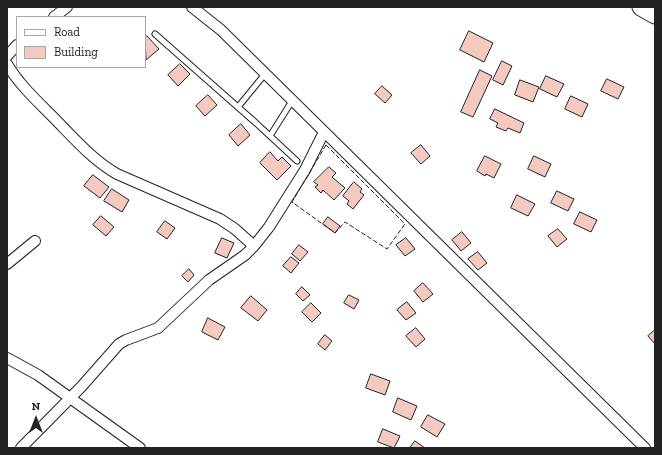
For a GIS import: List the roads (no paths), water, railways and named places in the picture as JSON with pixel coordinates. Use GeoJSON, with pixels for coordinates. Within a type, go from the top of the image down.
{"type":"FeatureCollection","features":[{"type":"Feature","properties":{"kind":"highway"},"geometry":{"type":"LineString","coordinates":[[641,7],[655,15]]}},
{"type":"Feature","properties":{"kind":"street"},"geometry":{"type":"LineString","coordinates":[[55,16],[67,7]]}},
{"type":"Feature","properties":{"kind":"street"},"geometry":{"type":"LineString","coordinates":[[192,7],[221,30],[645,448]]}},
{"type":"Feature","properties":{"kind":"street"},"geometry":{"type":"LineString","coordinates":[[7,56],[16,46]]}},
{"type":"Feature","properties":{"kind":"street"},"geometry":{"type":"LineString","coordinates":[[7,64],[13,75],[91,156],[103,166],[117,174],[220,219],[235,229],[254,246]]}},
{"type":"Feature","properties":{"kind":"street"},"geometry":{"type":"LineString","coordinates":[[21,448],[71,398],[119,344],[158,328],[209,280],[245,255],[254,246],[269,227],[305,170],[324,132]]}},
{"type":"Feature","properties":{"kind":"street"},"geometry":{"type":"LineString","coordinates":[[7,264],[35,241]]}},
{"type":"Feature","properties":{"kind":"street"},"geometry":{"type":"LineString","coordinates":[[7,358],[38,375],[140,448]]}},
{"type":"Feature","properties":{"kind":"lane"},"geometry":{"type":"LineString","coordinates":[[155,34],[297,161]]}},
{"type":"Feature","properties":{"kind":"lane"},"geometry":{"type":"LineString","coordinates":[[238,108],[265,74]]}},
{"type":"Feature","properties":{"kind":"lane"},"geometry":{"type":"LineString","coordinates":[[270,136],[292,101]]}}]}
